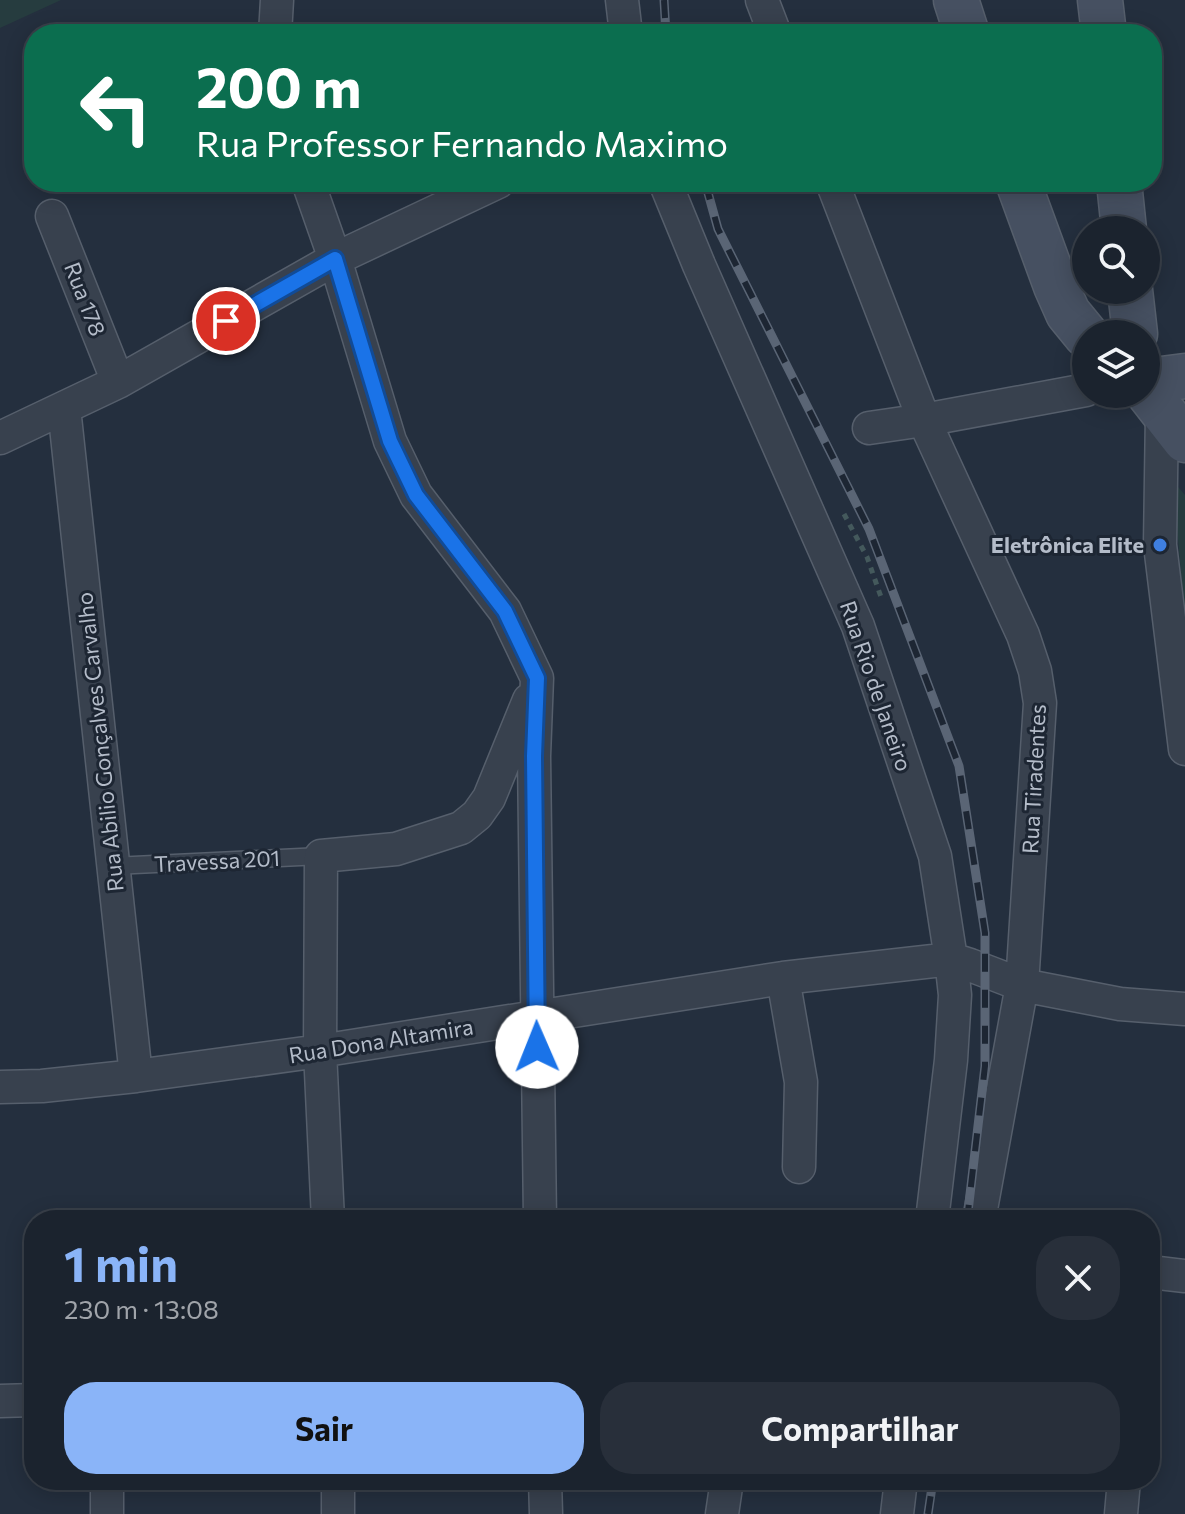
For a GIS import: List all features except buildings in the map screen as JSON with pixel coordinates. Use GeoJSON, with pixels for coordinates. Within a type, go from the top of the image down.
{"type":"FeatureCollection","features":[{"type":"Feature","properties":{"kind":"main road"},"geometry":{"type":"LineString","coordinates":[[956,0],[964,24]]}},
{"type":"Feature","properties":{"kind":"main road"},"geometry":{"type":"LineString","coordinates":[[1100,0],[1103,24]]}},
{"type":"Feature","properties":{"kind":"main road"},"geometry":{"type":"LineString","coordinates":[[1021,192],[1039,244],[1074,320]]}},
{"type":"Feature","properties":{"kind":"main road"},"geometry":{"type":"LineString","coordinates":[[1120,192],[1123,216]]}},
{"type":"Feature","properties":{"kind":"main road"},"geometry":{"type":"LineString","coordinates":[[1160,406],[1185,376]]}},
{"type":"Feature","properties":{"kind":"street"},"geometry":{"type":"LineString","coordinates":[[276,24],[277,0]]}},
{"type":"Feature","properties":{"kind":"street"},"geometry":{"type":"LineString","coordinates":[[622,0],[625,24]]}},
{"type":"Feature","properties":{"kind":"street"},"geometry":{"type":"LineString","coordinates":[[762,0],[771,24]]}},
{"type":"Feature","properties":{"kind":"street"},"geometry":{"type":"LineString","coordinates":[[312,192],[390,441],[416,495],[505,611],[537,678],[534,756],[540,1210]]}},
{"type":"Feature","properties":{"kind":"street"},"geometry":{"type":"LineString","coordinates":[[0,438],[118,382],[335,259],[477,192]]}},
{"type":"Feature","properties":{"kind":"street","name":"Rua Rio de Janeiro"},"geometry":{"type":"LineString","coordinates":[[669,192],[858,626],[935,856],[955,995],[951,1060],[933,1210]]}},
{"type":"Feature","properties":{"kind":"street","name":"Rua Tiradentes"},"geometry":{"type":"LineString","coordinates":[[836,192],[924,420],[1023,635],[1035,671],[1040,703],[1022,985],[981,1210]]}},
{"type":"Feature","properties":{"kind":"street","name":"Rua 178"},"geometry":{"type":"LineString","coordinates":[[52,216],[118,382]]}},
{"type":"Feature","properties":{"kind":"street"},"geometry":{"type":"LineString","coordinates":[[869,428],[1072,393]]}},
{"type":"Feature","properties":{"kind":"street","name":"Rua Abilio Gonçalves Carvalho"},"geometry":{"type":"LineString","coordinates":[[64,408],[136,1076]]}},
{"type":"Feature","properties":{"kind":"street"},"geometry":{"type":"LineString","coordinates":[[1160,408],[1160,545],[1185,749]]}},
{"type":"Feature","properties":{"kind":"street"},"geometry":{"type":"LineString","coordinates":[[328,1210],[320,1051],[321,856],[396,849],[461,828],[477,815],[489,798],[537,678]]}},
{"type":"Feature","properties":{"kind":"street"},"geometry":{"type":"LineString","coordinates":[[951,959],[1022,985],[1120,1004],[1185,1009]]}},
{"type":"Feature","properties":{"kind":"street","name":"Rua Dona Altamira"},"geometry":{"type":"LineString","coordinates":[[0,1087],[136,1076],[320,1051],[783,978],[951,959]]}},
{"type":"Feature","properties":{"kind":"street"},"geometry":{"type":"LineString","coordinates":[[783,978],[801,1082],[799,1167]]}},
{"type":"Feature","properties":{"kind":"street"},"geometry":{"type":"LineString","coordinates":[[1160,1273],[1185,1276]]}},
{"type":"Feature","properties":{"kind":"street"},"geometry":{"type":"LineString","coordinates":[[0,1401],[24,1400]]}},
{"type":"Feature","properties":{"kind":"street"},"geometry":{"type":"LineString","coordinates":[[107,1490],[107,1514]]}},
{"type":"Feature","properties":{"kind":"street"},"geometry":{"type":"LineString","coordinates":[[338,1490],[338,1514]]}},
{"type":"Feature","properties":{"kind":"street"},"geometry":{"type":"LineString","coordinates":[[545,1490],[546,1514]]}},
{"type":"Feature","properties":{"kind":"street"},"geometry":{"type":"LineString","coordinates":[[722,1514],[726,1490]]}},
{"type":"Feature","properties":{"kind":"street"},"geometry":{"type":"LineString","coordinates":[[897,1514],[900,1490]]}},
{"type":"Feature","properties":{"kind":"street"},"geometry":{"type":"LineString","coordinates":[[1121,1514],[1123,1490]]}},
{"type":"Feature","properties":{"kind":"lane","name":"Travessa 201"},"geometry":{"type":"LineString","coordinates":[[113,866],[321,856]]}},
{"type":"Feature","properties":{"kind":"green space"},"geometry":{"type":"Polygon","coordinates":[[[0,0],[61,0],[0,28],[0,0]]]}},
{"type":"Feature","properties":{"kind":"green space"},"geometry":{"type":"Polygon","coordinates":[[[1173,481],[1185,495],[1185,620],[1173,481]]]}},
{"type":"Feature","properties":{"kind":"railway"},"geometry":{"type":"LineString","coordinates":[[664,0],[665,24]]}},
{"type":"Feature","properties":{"kind":"railway"},"geometry":{"type":"LineString","coordinates":[[708,192],[718,229],[869,529],[959,766],[985,933],[985,1066],[968,1210]]}},
{"type":"Feature","properties":{"kind":"railway"},"geometry":{"type":"LineString","coordinates":[[928,1514],[932,1490]]}},
{"type":"Feature","properties":{"kind":"place","name":"Eletrônica Elite"},"geometry":{"type":"Point","coordinates":[1160,545]}},
{"type":"Feature","properties":{"kind":"route"},"geometry":{"type":"LineString","coordinates":[[226,321],[335,259],[390,441],[416,495],[505,611],[537,678],[534,756],[537,1047]]}}]}
